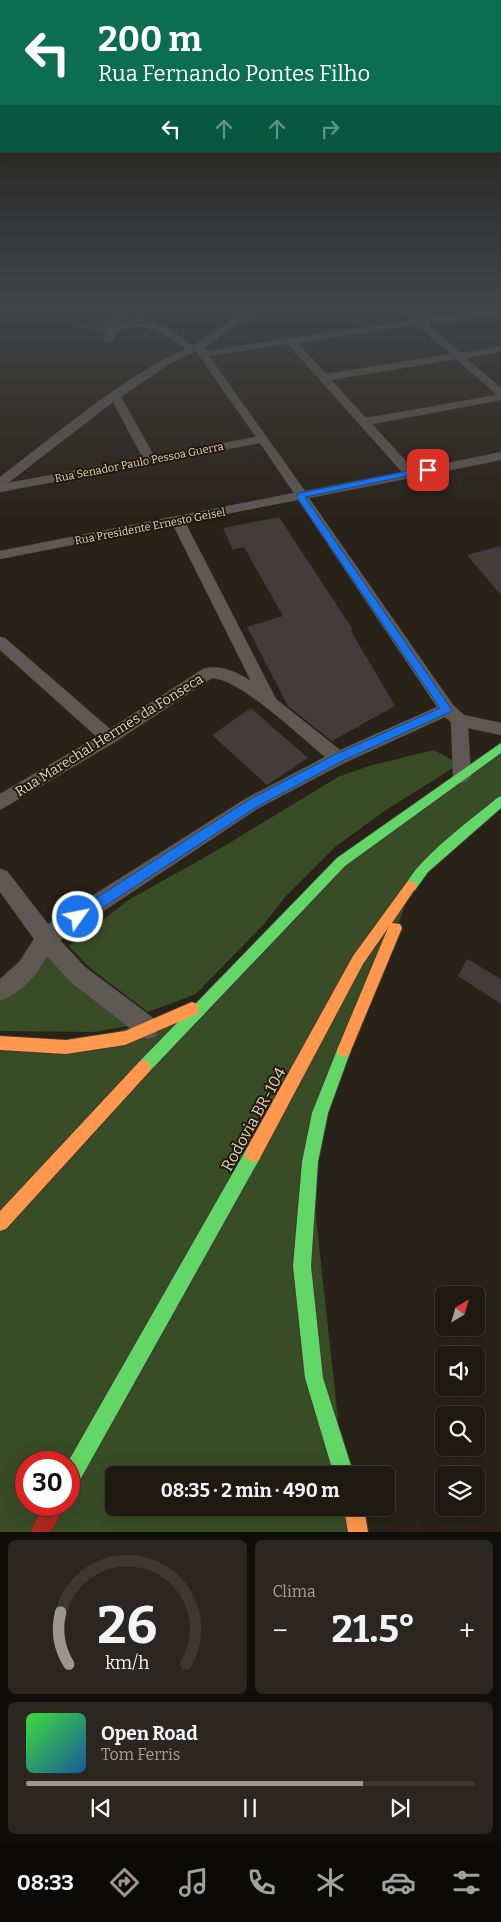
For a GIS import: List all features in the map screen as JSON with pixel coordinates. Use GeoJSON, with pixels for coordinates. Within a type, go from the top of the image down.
{"type":"FeatureCollection","features":[{"type":"Feature","properties":{"kind":"highway"},"geometry":{"type":"LineString","coordinates":[[0,1223],[203,1004],[342,862],[501,747]]}},
{"type":"Feature","properties":{"kind":"highway","name":"Rodovia BR-104"},"geometry":{"type":"LineString","coordinates":[[80,1461],[251,1158],[358,960],[424,868],[501,801]]}},
{"type":"Feature","properties":{"kind":"highway"},"geometry":{"type":"LineString","coordinates":[[341,1466],[314,1378],[302,1266],[310,1162],[320,1113],[333,1075],[413,884]]}},
{"type":"Feature","properties":{"kind":"highway"},"geometry":{"type":"LineString","coordinates":[[0,1043],[66,1047],[125,1038],[203,1004]]}},
{"type":"Feature","properties":{"kind":"highway"},"geometry":{"type":"LineString","coordinates":[[40,1532],[49,1516]]}},
{"type":"Feature","properties":{"kind":"street"},"geometry":{"type":"LineString","coordinates":[[0,483],[142,377]]}},
{"type":"Feature","properties":{"kind":"street"},"geometry":{"type":"LineString","coordinates":[[218,377],[263,439],[300,496],[453,715],[462,776]]}},
{"type":"Feature","properties":{"kind":"street"},"geometry":{"type":"LineString","coordinates":[[483,377],[501,395]]}},
{"type":"Feature","properties":{"kind":"street"},"geometry":{"type":"LineString","coordinates":[[324,378],[410,473]]}},
{"type":"Feature","properties":{"kind":"street"},"geometry":{"type":"LineString","coordinates":[[364,422],[501,395]]}},
{"type":"Feature","properties":{"kind":"street"},"geometry":{"type":"LineString","coordinates":[[115,396],[150,459]]}},
{"type":"Feature","properties":{"kind":"street","name":"Rua Senador Paulo Pessoa Guerra"},"geometry":{"type":"LineString","coordinates":[[0,488],[263,439]]}},
{"type":"Feature","properties":{"kind":"street","name":"Rua Presidente Ernesto Geisel"},"geometry":{"type":"LineString","coordinates":[[0,555],[501,456]]}},
{"type":"Feature","properties":{"kind":"street"},"geometry":{"type":"LineString","coordinates":[[178,521],[270,703]]}},
{"type":"Feature","properties":{"kind":"street"},"geometry":{"type":"LineString","coordinates":[[0,642],[109,738]]}},
{"type":"Feature","properties":{"kind":"street","name":"Rua Marechal Hermes da Fonseca"},"geometry":{"type":"LineString","coordinates":[[0,803],[109,738],[209,673],[223,674],[235,679],[270,703],[338,758]]}},
{"type":"Feature","properties":{"kind":"street"},"geometry":{"type":"LineString","coordinates":[[0,991],[15,981],[36,959],[46,937],[251,804],[338,758],[453,715],[501,729]]}},
{"type":"Feature","properties":{"kind":"street"},"geometry":{"type":"LineString","coordinates":[[0,877],[61,958],[77,974],[148,1028]]}},
{"type":"Feature","properties":{"kind":"green space"},"geometry":{"type":"Polygon","coordinates":[[[501,746],[501,802],[413,884],[310,1162],[343,1466],[105,1466],[105,1516],[355,1516],[358,1532],[0,1532],[0,1043],[66,1047],[201,1005],[341,862],[501,746]]]}},
{"type":"Feature","properties":{"kind":"green space"},"geometry":{"type":"Polygon","coordinates":[[[434,750],[452,760],[453,768],[386,810],[335,847],[286,896],[264,924],[196,994],[148,1012],[90,968],[69,946],[130,899],[216,851],[338,777],[366,767],[434,750]]]}},
{"type":"Feature","properties":{"kind":"green space"},"geometry":{"type":"Polygon","coordinates":[[[49,954],[129,1026],[94,1032],[0,1031],[0,995],[39,968],[49,954]]]}},
{"type":"Feature","properties":{"kind":"building"},"geometry":{"type":"Polygon","coordinates":[[[279,517],[353,630],[351,631],[395,706],[332,741],[288,706],[247,627],[283,616],[244,547],[233,550],[223,528],[279,517]]]}},
{"type":"Feature","properties":{"kind":"building"},"geometry":{"type":"Polygon","coordinates":[[[501,546],[501,595],[467,555],[501,546]]]}},
{"type":"Feature","properties":{"kind":"building"},"geometry":{"type":"Polygon","coordinates":[[[251,708],[308,758],[267,785],[212,735],[251,708]]]}},
{"type":"Feature","properties":{"kind":"building"},"geometry":{"type":"Polygon","coordinates":[[[467,959],[501,979],[501,1004],[458,976],[467,959]]]}},
{"type":"Feature","properties":{"kind":"traffic: fast"},"geometry":{"type":"LineString","coordinates":[[144,1067],[341,862],[501,747]]}},
{"type":"Feature","properties":{"kind":"traffic: fast"},"geometry":{"type":"LineString","coordinates":[[411,886],[424,868],[501,801]]}},
{"type":"Feature","properties":{"kind":"traffic: fast"},"geometry":{"type":"LineString","coordinates":[[341,1466],[314,1378],[302,1266],[310,1162],[320,1113],[344,1050]]}},
{"type":"Feature","properties":{"kind":"traffic: fast"},"geometry":{"type":"LineString","coordinates":[[80,1461],[253,1154]]}},
{"type":"Feature","properties":{"kind":"traffic: slow"},"geometry":{"type":"LineString","coordinates":[[253,1154],[358,960],[411,886]]}},
{"type":"Feature","properties":{"kind":"traffic: slow"},"geometry":{"type":"LineString","coordinates":[[344,1050],[395,928]]}},
{"type":"Feature","properties":{"kind":"traffic: slow"},"geometry":{"type":"LineString","coordinates":[[0,1043],[66,1047],[125,1038],[192,1009]]}},
{"type":"Feature","properties":{"kind":"traffic: slow"},"geometry":{"type":"LineString","coordinates":[[0,1223],[144,1067]]}},
{"type":"Feature","properties":{"kind":"traffic: slow"},"geometry":{"type":"LineString","coordinates":[[355,1516],[358,1532]]}},
{"type":"Feature","properties":{"kind":"traffic: jam"},"geometry":{"type":"LineString","coordinates":[[40,1532],[49,1516]]}},
{"type":"Feature","properties":{"kind":"route"},"geometry":{"type":"LineString","coordinates":[[78,917],[251,804],[338,758],[447,710],[300,496],[428,470]]}}]}
